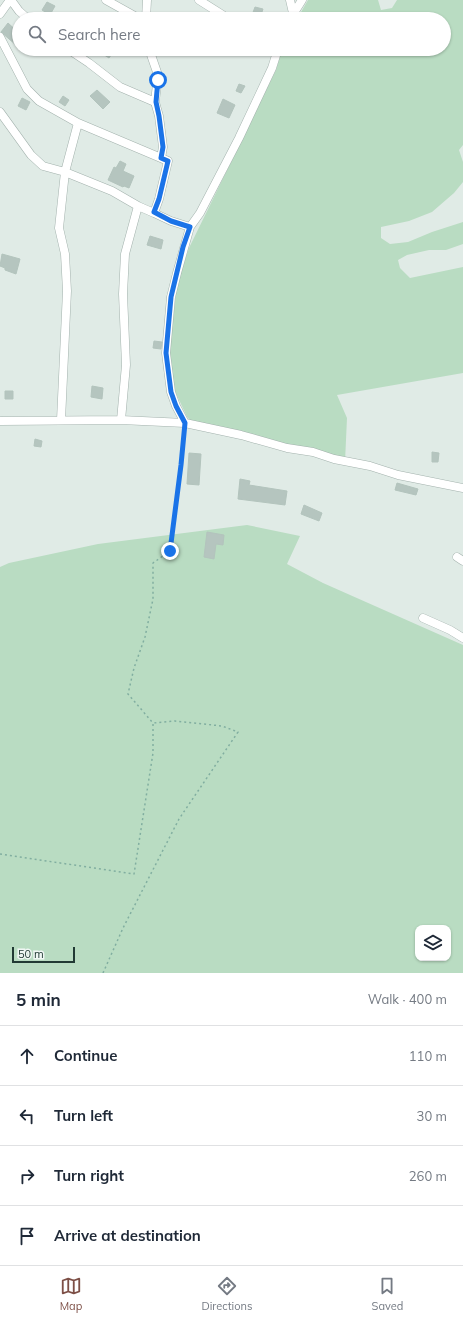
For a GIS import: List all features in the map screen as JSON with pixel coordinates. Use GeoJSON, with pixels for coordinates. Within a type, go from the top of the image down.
{"type":"FeatureCollection","features":[{"type":"Feature","properties":{"kind":"street"},"geometry":{"type":"LineString","coordinates":[[0,14],[10,0],[20,12]]}},
{"type":"Feature","properties":{"kind":"street"},"geometry":{"type":"LineString","coordinates":[[106,0],[127,12]]}},
{"type":"Feature","properties":{"kind":"street"},"geometry":{"type":"LineString","coordinates":[[146,12],[147,0]]}},
{"type":"Feature","properties":{"kind":"street"},"geometry":{"type":"LineString","coordinates":[[199,0],[218,12]]}},
{"type":"Feature","properties":{"kind":"street"},"geometry":{"type":"LineString","coordinates":[[290,0],[292,12]]}},
{"type":"Feature","properties":{"kind":"street"},"geometry":{"type":"LineString","coordinates":[[294,12],[302,0]]}},
{"type":"Feature","properties":{"kind":"street"},"geometry":{"type":"LineString","coordinates":[[0,37],[27,89],[39,101],[78,123],[168,161],[159,199],[154,212]]}},
{"type":"Feature","properties":{"kind":"street"},"geometry":{"type":"LineString","coordinates":[[78,56],[120,87],[156,102]]}},
{"type":"Feature","properties":{"kind":"street"},"geometry":{"type":"LineString","coordinates":[[151,56],[158,75],[156,102],[163,147],[161,158]]}},
{"type":"Feature","properties":{"kind":"street"},"geometry":{"type":"LineString","coordinates":[[185,423],[176,406],[171,392],[166,353],[171,297],[183,247],[190,227],[200,213],[239,138],[272,68],[276,56]]}},
{"type":"Feature","properties":{"kind":"street"},"geometry":{"type":"LineString","coordinates":[[0,112],[31,155],[43,166],[65,172],[112,191],[138,206],[171,221],[190,227]]}},
{"type":"Feature","properties":{"kind":"street"},"geometry":{"type":"LineString","coordinates":[[61,420],[67,291],[66,254],[59,228],[65,172],[78,123]]}},
{"type":"Feature","properties":{"kind":"street"},"geometry":{"type":"LineString","coordinates":[[122,420],[126,365],[123,294],[125,254],[138,206]]}},
{"type":"Feature","properties":{"kind":"street"},"geometry":{"type":"LineString","coordinates":[[0,421],[122,420],[185,423],[241,435],[287,448],[313,452],[334,459],[370,466],[398,475],[463,488]]}},
{"type":"Feature","properties":{"kind":"street"},"geometry":{"type":"LineString","coordinates":[[423,618],[450,630],[463,638]]}},
{"type":"Feature","properties":{"kind":"path"},"geometry":{"type":"LineString","coordinates":[[0,854],[134,874],[153,753],[153,724],[128,694],[134,668],[145,637],[153,598],[154,563],[170,551],[185,423]]}},
{"type":"Feature","properties":{"kind":"path"},"geometry":{"type":"LineString","coordinates":[[103,973],[123,928],[180,819],[238,732],[222,726],[175,721],[153,724]]}},
{"type":"Feature","properties":{"kind":"green space"},"geometry":{"type":"Polygon","coordinates":[[[308,0],[378,0],[381,10],[392,8],[397,0],[463,0],[463,145],[459,150],[463,162],[463,182],[454,193],[432,212],[409,221],[381,227],[381,238],[390,244],[408,242],[463,222],[463,244],[446,250],[429,250],[407,255],[398,260],[400,268],[410,278],[463,267],[463,373],[337,395],[347,418],[345,462],[198,428],[187,417],[175,391],[169,353],[177,285],[189,248],[276,70],[280,56],[451,56],[451,12],[301,12],[308,0]]]}},
{"type":"Feature","properties":{"kind":"green space"},"geometry":{"type":"Polygon","coordinates":[[[247,525],[300,536],[287,564],[323,583],[463,645],[463,973],[0,973],[0,567],[9,563],[98,544],[247,525]]]}},
{"type":"Feature","properties":{"kind":"building"},"geometry":{"type":"Polygon","coordinates":[[[47,2],[55,6],[52,12],[45,12],[42,10],[47,2]]]}},
{"type":"Feature","properties":{"kind":"building"},"geometry":{"type":"Polygon","coordinates":[[[255,7],[263,9],[262,12],[253,12],[255,7]]]}},
{"type":"Feature","properties":{"kind":"building"},"geometry":{"type":"Polygon","coordinates":[[[8,23],[12,27],[12,42],[1,32],[8,23]]]}},
{"type":"Feature","properties":{"kind":"building"},"geometry":{"type":"Polygon","coordinates":[[[239,84],[245,86],[241,93],[236,91],[239,84]]]}},
{"type":"Feature","properties":{"kind":"building"},"geometry":{"type":"Polygon","coordinates":[[[97,90],[110,102],[103,109],[90,96],[97,90]]]}},
{"type":"Feature","properties":{"kind":"building"},"geometry":{"type":"Polygon","coordinates":[[[63,96],[69,100],[65,106],[59,102],[63,96]]]}},
{"type":"Feature","properties":{"kind":"building"},"geometry":{"type":"Polygon","coordinates":[[[22,98],[30,102],[26,110],[18,106],[22,98]]]}},
{"type":"Feature","properties":{"kind":"building"},"geometry":{"type":"Polygon","coordinates":[[[223,99],[235,105],[229,118],[217,113],[223,99]]]}},
{"type":"Feature","properties":{"kind":"building"},"geometry":{"type":"Polygon","coordinates":[[[120,161],[126,164],[123,171],[134,176],[129,188],[123,187],[108,180],[114,167],[116,168],[120,161]]]}},
{"type":"Feature","properties":{"kind":"building"},"geometry":{"type":"Polygon","coordinates":[[[150,236],[163,240],[161,249],[147,245],[150,236]]]}},
{"type":"Feature","properties":{"kind":"building"},"geometry":{"type":"Polygon","coordinates":[[[2,254],[20,259],[16,274],[5,270],[5,268],[0,266],[2,254]]]}},
{"type":"Feature","properties":{"kind":"building"},"geometry":{"type":"Polygon","coordinates":[[[154,341],[162,342],[161,349],[153,348],[154,341]]]}},
{"type":"Feature","properties":{"kind":"building"},"geometry":{"type":"Polygon","coordinates":[[[92,386],[103,388],[102,399],[91,397],[92,386]]]}},
{"type":"Feature","properties":{"kind":"building"},"geometry":{"type":"Polygon","coordinates":[[[5,391],[13,391],[13,399],[5,399],[5,391]]]}},
{"type":"Feature","properties":{"kind":"building"},"geometry":{"type":"Polygon","coordinates":[[[35,439],[42,441],[41,447],[34,446],[35,439]]]}},
{"type":"Feature","properties":{"kind":"building"},"geometry":{"type":"Polygon","coordinates":[[[432,452],[439,453],[438,462],[432,462],[432,452]]]}},
{"type":"Feature","properties":{"kind":"building"},"geometry":{"type":"Polygon","coordinates":[[[189,453],[201,454],[199,485],[187,484],[189,453]]]}},
{"type":"Feature","properties":{"kind":"building"},"geometry":{"type":"Polygon","coordinates":[[[240,479],[250,481],[249,485],[287,491],[285,505],[238,499],[240,479]]]}},
{"type":"Feature","properties":{"kind":"building"},"geometry":{"type":"Polygon","coordinates":[[[397,483],[418,489],[416,495],[395,490],[397,483]]]}},
{"type":"Feature","properties":{"kind":"building"},"geometry":{"type":"Polygon","coordinates":[[[304,505],[322,513],[319,521],[301,514],[304,505]]]}},
{"type":"Feature","properties":{"kind":"building"},"geometry":{"type":"Polygon","coordinates":[[[207,532],[224,535],[223,545],[216,544],[214,559],[204,557],[207,532]]]}},
{"type":"Feature","properties":{"kind":"route"},"geometry":{"type":"LineString","coordinates":[[158,80],[156,102],[163,147],[161,158],[168,161],[159,199],[154,212],[171,221],[190,227],[183,247],[171,297],[166,353],[171,392],[180,415],[185,423],[170,551]]}}]}
